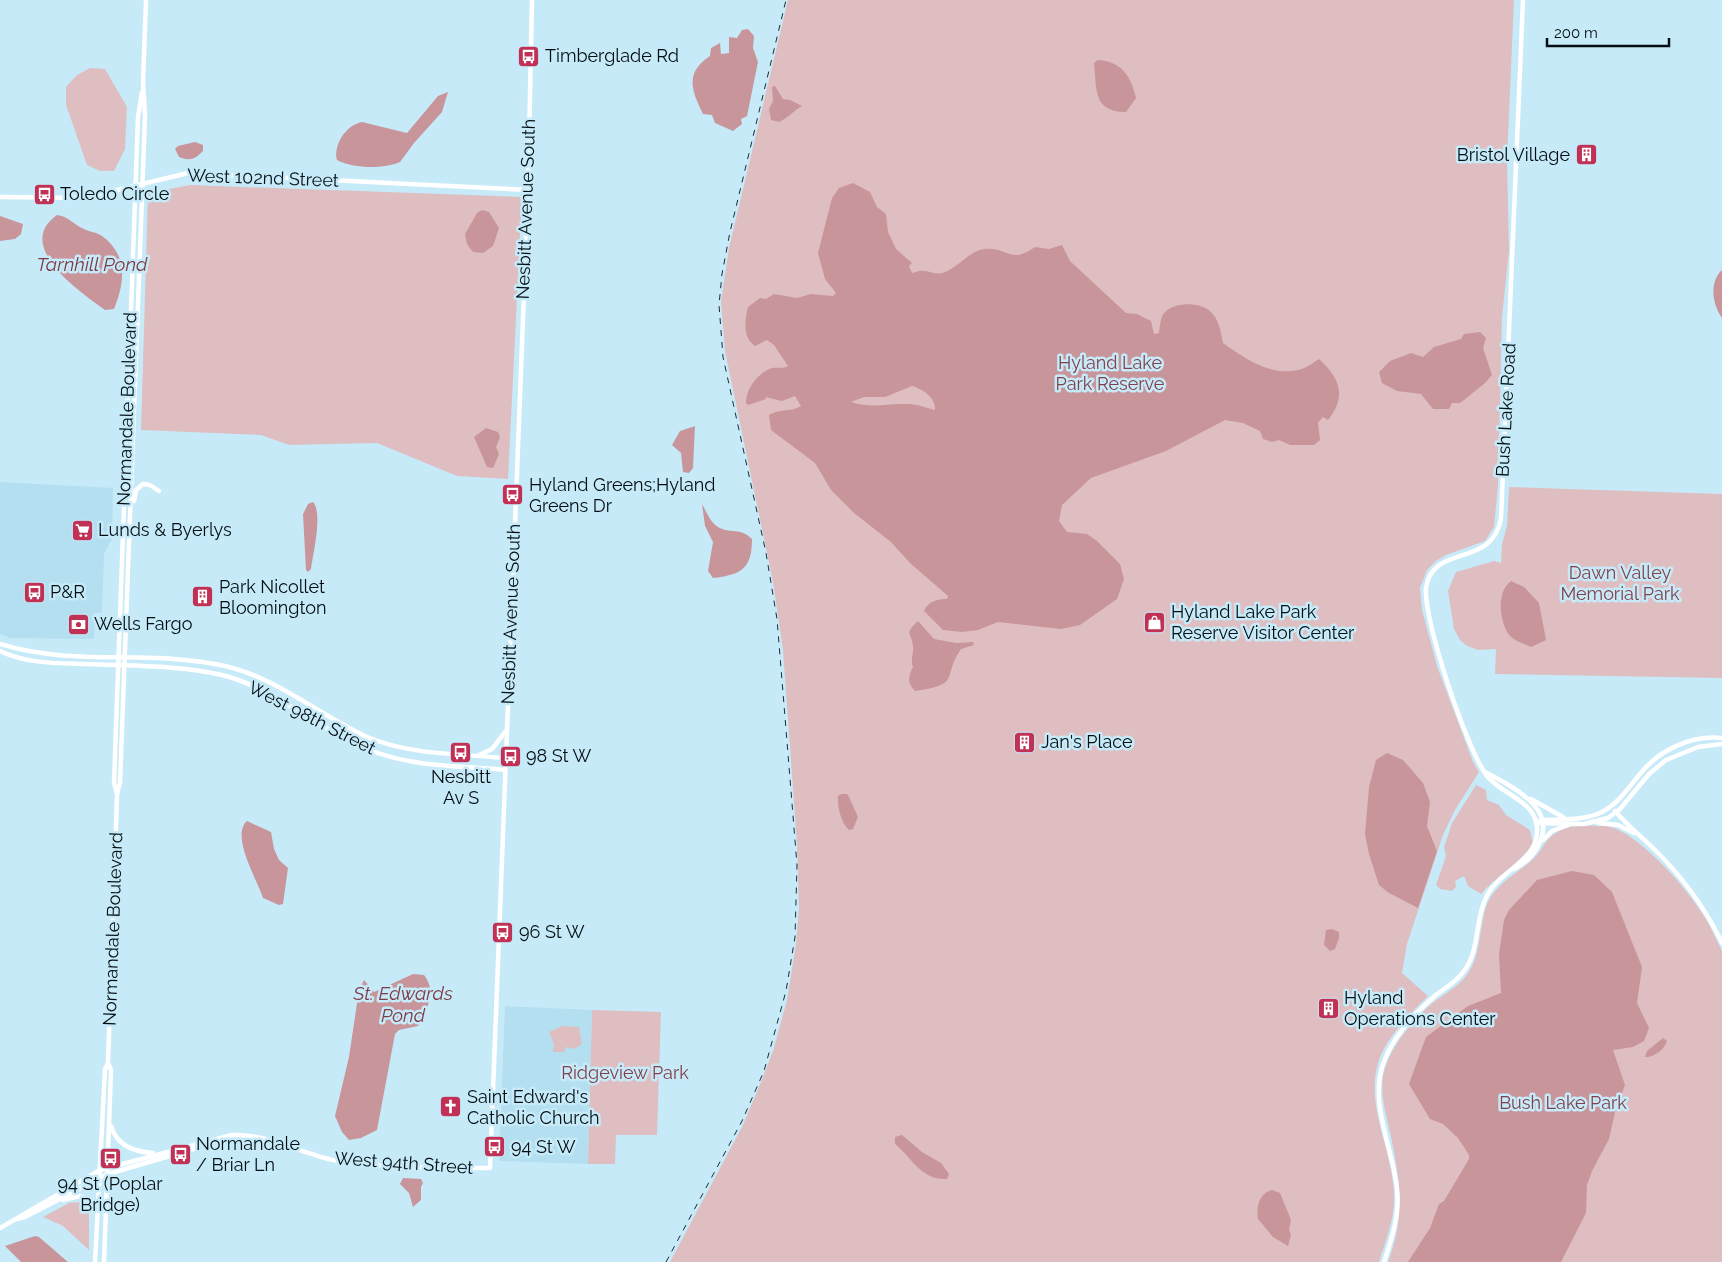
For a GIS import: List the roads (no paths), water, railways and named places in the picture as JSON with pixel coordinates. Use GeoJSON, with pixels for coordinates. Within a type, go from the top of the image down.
{"type":"FeatureCollection","features":[{"type":"Feature","properties":{"kind":"street","name":"Normandale Boulevard"},"geometry":{"type":"LineString","coordinates":[[95,1262],[105,1069],[108,1063],[117,795],[120,782],[126,666],[143,184],[145,117],[143,82],[146,0]]}},
{"type":"Feature","properties":{"kind":"street","name":"Nesbitt Avenue South"},"geometry":{"type":"LineString","coordinates":[[490,1168],[528,190],[532,0]]}},
{"type":"Feature","properties":{"kind":"street","name":"Bush Lake Road"},"geometry":{"type":"LineString","coordinates":[[1523,0],[1500,526],[1493,540],[1488,545],[1452,557],[1440,565],[1429,580],[1426,588],[1428,608],[1440,660],[1472,749],[1493,782],[1524,803],[1540,822]]}},
{"type":"Feature","properties":{"kind":"street","name":"Normandale Boulevard"},"geometry":{"type":"LineString","coordinates":[[117,795],[114,783],[117,665],[138,116],[143,82]]}},
{"type":"Feature","properties":{"kind":"street","name":"West 102nd Street"},"geometry":{"type":"LineString","coordinates":[[0,197],[74,199],[188,173],[528,190]]}},
{"type":"Feature","properties":{"kind":"street"},"geometry":{"type":"LineString","coordinates":[[131,509],[136,490],[140,486],[150,485],[159,491]]}},
{"type":"Feature","properties":{"kind":"street","name":"West 98th Street"},"geometry":{"type":"LineString","coordinates":[[0,644],[38,654],[194,660],[228,666],[257,676],[349,727],[385,743],[411,749],[505,758]]}},
{"type":"Feature","properties":{"kind":"street","name":"West 98th Street"},"geometry":{"type":"LineString","coordinates":[[0,652],[10,656],[42,662],[193,670],[224,676],[253,686],[352,742],[377,753],[405,760],[505,770]]}},
{"type":"Feature","properties":{"kind":"street"},"geometry":{"type":"LineString","coordinates":[[477,755],[492,749],[507,730]]}},
{"type":"Feature","properties":{"kind":"street"},"geometry":{"type":"LineString","coordinates":[[1540,822],[1592,816],[1611,807],[1646,766],[1665,752],[1699,739],[1722,738]]}},
{"type":"Feature","properties":{"kind":"street"},"geometry":{"type":"LineString","coordinates":[[1592,823],[1608,818],[1648,774],[1666,760],[1698,747],[1722,744]]}},
{"type":"Feature","properties":{"kind":"street","name":"Bush Lake Road"},"geometry":{"type":"LineString","coordinates":[[1484,770],[1534,805],[1540,822]]}},
{"type":"Feature","properties":{"kind":"street"},"geometry":{"type":"LineString","coordinates":[[1522,795],[1553,813],[1572,818]]}},
{"type":"Feature","properties":{"kind":"street"},"geometry":{"type":"LineString","coordinates":[[1614,811],[1661,857],[1696,898],[1722,943]]}},
{"type":"Feature","properties":{"kind":"street"},"geometry":{"type":"LineString","coordinates":[[1540,822],[1618,825],[1639,835]]}},
{"type":"Feature","properties":{"kind":"street"},"geometry":{"type":"LineString","coordinates":[[1540,822],[1540,843]]}},
{"type":"Feature","properties":{"kind":"street"},"geometry":{"type":"LineString","coordinates":[[1384,1262],[1394,1232],[1398,1206],[1395,1176],[1378,1094],[1384,1060],[1410,1022],[1436,996],[1458,978],[1467,967],[1484,901],[1493,886],[1533,848],[1540,822]]}},
{"type":"Feature","properties":{"kind":"street"},"geometry":{"type":"LineString","coordinates":[[1511,870],[1531,857],[1540,843],[1552,831],[1570,824]]}},
{"type":"Feature","properties":{"kind":"street","name":"Normandale Boulevard"},"geometry":{"type":"LineString","coordinates":[[104,1262],[111,1070],[108,1063]]}},
{"type":"Feature","properties":{"kind":"street"},"geometry":{"type":"LineString","coordinates":[[110,1115],[115,1135],[126,1147],[140,1153],[158,1156]]}},
{"type":"Feature","properties":{"kind":"street","name":"West 94th Street"},"geometry":{"type":"LineString","coordinates":[[158,1156],[197,1148],[201,1143],[240,1134],[338,1161],[375,1165],[490,1168]]}},
{"type":"Feature","properties":{"kind":"street"},"geometry":{"type":"LineString","coordinates":[[15,1220],[23,1213],[100,1170],[158,1156]]}},
{"type":"Feature","properties":{"kind":"street"},"geometry":{"type":"LineString","coordinates":[[0,1228],[108,1174],[158,1156]]}},
{"type":"Feature","properties":{"kind":"street"},"geometry":{"type":"LineString","coordinates":[[54,1202],[80,1196],[94,1201],[98,1210]]}},
{"type":"Feature","properties":{"kind":"water"},"geometry":{"type":"Polygon","coordinates":[[[748,29],[754,36],[753,48],[758,62],[747,116],[741,119],[742,124],[733,131],[715,123],[712,115],[703,114],[696,98],[693,76],[696,69],[710,56],[711,48],[720,43],[721,54],[729,53],[729,37],[737,38],[742,30],[748,29]]]}},
{"type":"Feature","properties":{"kind":"water"},"geometry":{"type":"Polygon","coordinates":[[[1098,60],[1107,61],[1120,67],[1128,77],[1136,98],[1126,112],[1107,108],[1098,97],[1094,63],[1098,60]]]}},
{"type":"Feature","properties":{"kind":"water"},"geometry":{"type":"Polygon","coordinates":[[[775,86],[783,99],[802,106],[779,122],[771,120],[769,109],[773,101],[772,87],[775,86]]]}},
{"type":"Feature","properties":{"kind":"water"},"geometry":{"type":"Polygon","coordinates":[[[448,92],[442,112],[414,143],[400,162],[386,166],[368,167],[351,165],[337,160],[336,154],[339,142],[351,127],[362,122],[407,133],[438,96],[448,92]]]}},
{"type":"Feature","properties":{"kind":"water"},"geometry":{"type":"Polygon","coordinates":[[[195,142],[203,145],[203,151],[200,154],[192,159],[179,157],[175,149],[178,146],[195,142]]]}},
{"type":"Feature","properties":{"kind":"water"},"geometry":{"type":"Polygon","coordinates":[[[853,183],[870,192],[877,207],[886,214],[888,232],[896,249],[912,263],[909,266],[912,273],[922,271],[942,273],[950,270],[974,252],[985,249],[1020,255],[1035,247],[1049,249],[1062,245],[1070,261],[1126,313],[1137,314],[1151,321],[1154,334],[1159,333],[1161,318],[1166,311],[1176,306],[1188,304],[1200,306],[1210,311],[1216,318],[1223,343],[1250,361],[1270,369],[1291,371],[1304,368],[1319,359],[1336,380],[1339,395],[1338,403],[1328,420],[1323,417],[1318,423],[1320,440],[1314,445],[1290,445],[1279,440],[1272,442],[1263,439],[1260,431],[1243,423],[1225,420],[1166,451],[1091,478],[1062,505],[1059,521],[1067,532],[1087,534],[1097,541],[1120,564],[1124,579],[1117,599],[1080,625],[1061,629],[998,622],[978,630],[962,632],[943,630],[924,611],[931,603],[947,599],[948,596],[910,563],[891,542],[854,513],[831,490],[815,463],[771,430],[769,415],[801,406],[795,396],[782,401],[765,397],[766,399],[748,405],[746,403],[750,387],[757,378],[772,368],[788,366],[774,345],[767,340],[755,346],[748,338],[746,333],[746,317],[748,307],[760,298],[766,299],[774,294],[797,298],[811,294],[833,296],[836,293],[825,279],[818,253],[832,198],[839,188],[853,183]],[[912,386],[885,397],[864,397],[851,402],[873,405],[911,404],[935,410],[931,398],[912,386]]]}},
{"type":"Feature","properties":{"kind":"water"},"geometry":{"type":"Polygon","coordinates":[[[482,210],[489,212],[499,228],[493,246],[483,253],[473,252],[467,244],[465,234],[477,213],[482,210]]]}},
{"type":"Feature","properties":{"kind":"water","name":"Tarnhill Pond"},"geometry":{"type":"Polygon","coordinates":[[[57,215],[100,235],[110,243],[116,252],[120,260],[122,279],[114,309],[105,310],[81,292],[55,267],[46,254],[42,240],[45,227],[57,215]]]}},
{"type":"Feature","properties":{"kind":"water"},"geometry":{"type":"Polygon","coordinates":[[[0,216],[23,224],[21,234],[15,239],[0,241],[0,216]]]}},
{"type":"Feature","properties":{"kind":"water"},"geometry":{"type":"Polygon","coordinates":[[[1722,270],[1722,318],[1716,306],[1713,293],[1715,281],[1722,270]]]}},
{"type":"Feature","properties":{"kind":"water"},"geometry":{"type":"Polygon","coordinates":[[[1480,332],[1486,338],[1483,348],[1492,375],[1484,384],[1460,403],[1452,403],[1449,409],[1433,409],[1421,394],[1397,391],[1382,383],[1379,372],[1390,361],[1411,353],[1423,357],[1434,347],[1461,339],[1464,334],[1480,332]]]}},
{"type":"Feature","properties":{"kind":"water"},"geometry":{"type":"Polygon","coordinates":[[[695,426],[693,468],[689,473],[683,472],[681,453],[672,445],[680,431],[695,426]]]}},
{"type":"Feature","properties":{"kind":"water"},"geometry":{"type":"Polygon","coordinates":[[[486,428],[498,432],[500,437],[496,447],[499,454],[493,468],[487,467],[474,437],[486,428]]]}},
{"type":"Feature","properties":{"kind":"water"},"geometry":{"type":"Polygon","coordinates":[[[313,502],[316,507],[317,524],[311,569],[308,572],[306,570],[303,514],[308,504],[313,502]]]}},
{"type":"Feature","properties":{"kind":"water"},"geometry":{"type":"Polygon","coordinates":[[[702,504],[715,525],[722,529],[743,533],[752,539],[750,557],[743,569],[738,572],[713,578],[708,571],[713,542],[705,526],[702,504]]]}},
{"type":"Feature","properties":{"kind":"water"},"geometry":{"type":"Polygon","coordinates":[[[1511,581],[1524,587],[1539,603],[1546,640],[1531,647],[1510,636],[1503,623],[1501,600],[1506,586],[1511,581]]]}},
{"type":"Feature","properties":{"kind":"water"},"geometry":{"type":"Polygon","coordinates":[[[918,621],[934,639],[956,643],[973,642],[974,645],[961,649],[948,678],[940,686],[915,691],[909,680],[913,667],[913,649],[909,633],[918,621]]]}},
{"type":"Feature","properties":{"kind":"water"},"geometry":{"type":"Polygon","coordinates":[[[1387,753],[1403,760],[1423,783],[1430,802],[1427,826],[1437,851],[1418,908],[1389,893],[1379,885],[1365,834],[1369,787],[1376,760],[1387,753]]]}},
{"type":"Feature","properties":{"kind":"water"},"geometry":{"type":"Polygon","coordinates":[[[847,794],[858,817],[853,829],[849,830],[846,827],[840,814],[838,796],[847,794]]]}},
{"type":"Feature","properties":{"kind":"water"},"geometry":{"type":"Polygon","coordinates":[[[247,821],[271,832],[274,849],[279,860],[288,868],[283,904],[279,905],[263,898],[243,847],[243,828],[247,821]]]}},
{"type":"Feature","properties":{"kind":"water"},"geometry":{"type":"Polygon","coordinates":[[[1572,871],[1594,875],[1612,892],[1642,967],[1637,1003],[1649,1028],[1644,1041],[1633,1047],[1613,1050],[1625,1085],[1616,1108],[1609,1139],[1592,1171],[1587,1185],[1586,1213],[1561,1262],[1408,1262],[1430,1228],[1439,1204],[1444,1201],[1469,1159],[1469,1155],[1458,1138],[1443,1124],[1430,1119],[1409,1084],[1426,1037],[1468,1006],[1501,993],[1499,954],[1504,920],[1509,910],[1537,880],[1572,871]]]}},
{"type":"Feature","properties":{"kind":"water"},"geometry":{"type":"Polygon","coordinates":[[[1332,929],[1339,932],[1339,938],[1335,949],[1330,951],[1324,945],[1326,930],[1332,929]]]}},
{"type":"Feature","properties":{"kind":"water","name":"St. Edwards Pond"},"geometry":{"type":"Polygon","coordinates":[[[413,974],[424,975],[428,981],[430,994],[425,1014],[418,1026],[399,1030],[395,1034],[377,1130],[361,1138],[349,1140],[342,1132],[335,1116],[349,1057],[359,990],[364,980],[374,992],[413,974]]]}},
{"type":"Feature","properties":{"kind":"water"},"geometry":{"type":"Polygon","coordinates":[[[1663,1038],[1667,1041],[1661,1050],[1652,1056],[1645,1057],[1647,1051],[1663,1038]]]}},
{"type":"Feature","properties":{"kind":"water"},"geometry":{"type":"Polygon","coordinates":[[[902,1135],[922,1152],[941,1163],[949,1174],[947,1179],[931,1176],[918,1168],[895,1144],[895,1137],[902,1135]]]}},
{"type":"Feature","properties":{"kind":"water"},"geometry":{"type":"Polygon","coordinates":[[[403,1178],[421,1179],[423,1183],[421,1187],[421,1200],[413,1207],[409,1193],[400,1184],[403,1178]]]}},
{"type":"Feature","properties":{"kind":"water"},"geometry":{"type":"Polygon","coordinates":[[[1272,1190],[1280,1193],[1291,1220],[1289,1230],[1291,1235],[1288,1246],[1273,1237],[1258,1219],[1259,1201],[1264,1194],[1272,1190]]]}},
{"type":"Feature","properties":{"kind":"water"},"geometry":{"type":"Polygon","coordinates":[[[35,1236],[39,1237],[68,1262],[21,1262],[5,1246],[35,1236]]]}},
{"type":"Feature","properties":{"kind":"railway"},"geometry":{"type":"LineString","coordinates":[[666,1262],[742,1121],[764,1071],[786,991],[795,937],[797,865],[777,619],[766,553],[723,357],[719,305],[722,274],[730,232],[786,0]]}},
{"type":"Feature","properties":{"kind":"place","name":"Timberglade Rd"},"geometry":{"type":"Point","coordinates":[529,56]}},
{"type":"Feature","properties":{"kind":"place","name":"Bristol Village"},"geometry":{"type":"Point","coordinates":[1586,155]}},
{"type":"Feature","properties":{"kind":"place","name":"Toledo Circle"},"geometry":{"type":"Point","coordinates":[44,194]}},
{"type":"Feature","properties":{"kind":"place","name":"Hyland Greens;Hyland Greens Dr"},"geometry":{"type":"Point","coordinates":[513,495]}},
{"type":"Feature","properties":{"kind":"place","name":"Lunds & Byerlys"},"geometry":{"type":"Point","coordinates":[82,530]}},
{"type":"Feature","properties":{"kind":"place","name":"P&R"},"geometry":{"type":"Point","coordinates":[34,592]}},
{"type":"Feature","properties":{"kind":"place","name":"Park Nicollet Bloomington"},"geometry":{"type":"Point","coordinates":[203,597]}},
{"type":"Feature","properties":{"kind":"place","name":"Hyland Lake Park Reserve Visitor Center"},"geometry":{"type":"Point","coordinates":[1155,622]}},
{"type":"Feature","properties":{"kind":"place","name":"Wells Fargo"},"geometry":{"type":"Point","coordinates":[78,624]}},
{"type":"Feature","properties":{"kind":"place","name":"Jan's Place"},"geometry":{"type":"Point","coordinates":[1025,742]}},
{"type":"Feature","properties":{"kind":"place","name":"Nesbitt Av S"},"geometry":{"type":"Point","coordinates":[461,752]}},
{"type":"Feature","properties":{"kind":"place","name":"98 St W"},"geometry":{"type":"Point","coordinates":[510,756]}},
{"type":"Feature","properties":{"kind":"place","name":"96 St W"},"geometry":{"type":"Point","coordinates":[503,932]}},
{"type":"Feature","properties":{"kind":"place","name":"Hyland Operations Center"},"geometry":{"type":"Point","coordinates":[1328,1008]}},
{"type":"Feature","properties":{"kind":"place","name":"Saint Edward's Catholic Church"},"geometry":{"type":"Point","coordinates":[451,1107]}},
{"type":"Feature","properties":{"kind":"place","name":"94 St W"},"geometry":{"type":"Point","coordinates":[495,1147]}},
{"type":"Feature","properties":{"kind":"place","name":"Normandale / Briar Ln"},"geometry":{"type":"Point","coordinates":[180,1154]}},
{"type":"Feature","properties":{"kind":"place","name":"94 St (Poplar Bridge)"},"geometry":{"type":"Point","coordinates":[110,1159]}},
{"type":"Feature","properties":{"kind":"park label","name":"Hyland Lake Park Reserve"},"geometry":{"type":"Point","coordinates":[1110,373]}},
{"type":"Feature","properties":{"kind":"park label","name":"Dawn Valley Memorial Park"},"geometry":{"type":"Point","coordinates":[1620,583]}},
{"type":"Feature","properties":{"kind":"park label","name":"Ridgeview Park"},"geometry":{"type":"Point","coordinates":[625,1073]}},
{"type":"Feature","properties":{"kind":"park label","name":"Bush Lake Park"},"geometry":{"type":"Point","coordinates":[1563,1103]}}]}
